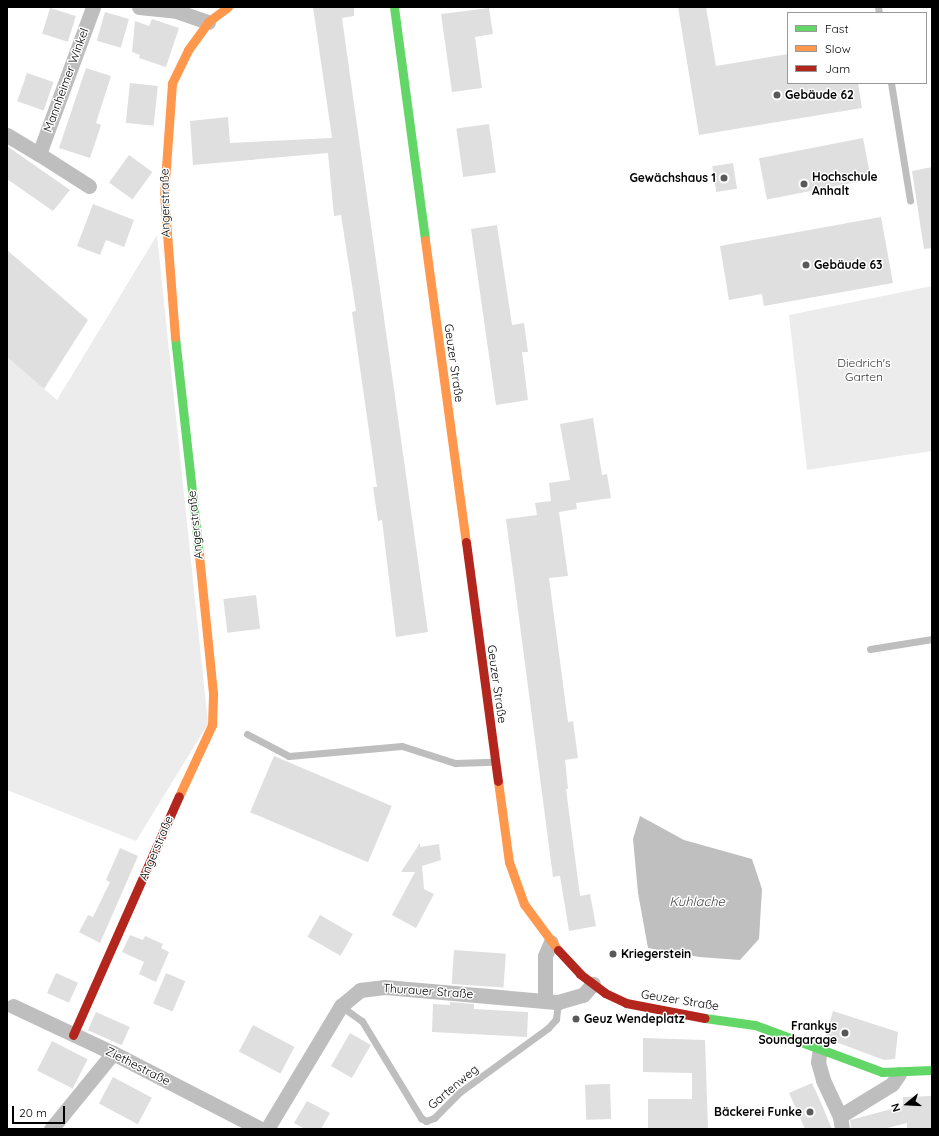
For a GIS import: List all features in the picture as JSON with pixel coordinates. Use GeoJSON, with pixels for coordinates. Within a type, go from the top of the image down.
{"type":"FeatureCollection","features":[{"type":"Feature","properties":{"kind":"main road","name":"Angerstraße"},"geometry":{"type":"LineString","coordinates":[[73,1035],[173,807],[202,752],[212,725],[214,692],[167,258],[164,195],[172,83],[188,50],[208,22],[228,7]]}},
{"type":"Feature","properties":{"kind":"main road","name":"Geuzer Straße"},"geometry":{"type":"LineString","coordinates":[[394,7],[495,762],[513,878],[524,904],[551,942],[593,984],[626,1003],[671,1013],[755,1025],[820,1048],[869,1068],[899,1074],[932,1070]]}},
{"type":"Feature","properties":{"kind":"street","name":"Mannheimer Winkel"},"geometry":{"type":"LineString","coordinates":[[39,154],[93,7]]}},
{"type":"Feature","properties":{"kind":"street"},"geometry":{"type":"LineString","coordinates":[[140,7],[176,11],[208,22]]}},
{"type":"Feature","properties":{"kind":"street"},"geometry":{"type":"LineString","coordinates":[[7,135],[89,186]]}},
{"type":"Feature","properties":{"kind":"street"},"geometry":{"type":"LineString","coordinates":[[551,942],[545,956],[551,1001]]}},
{"type":"Feature","properties":{"kind":"street","name":"Thurauer Straße"},"geometry":{"type":"LineString","coordinates":[[267,1129],[341,1006],[360,990],[385,987],[551,1001],[583,995],[593,984]]}},
{"type":"Feature","properties":{"kind":"street","name":"Ziethestraße"},"geometry":{"type":"LineString","coordinates":[[13,1006],[113,1053],[261,1129]]}},
{"type":"Feature","properties":{"kind":"street"},"geometry":{"type":"LineString","coordinates":[[820,1048],[818,1062],[823,1080],[841,1123],[892,1084],[899,1074]]}},
{"type":"Feature","properties":{"kind":"street"},"geometry":{"type":"LineString","coordinates":[[51,1129],[113,1053]]}},
{"type":"Feature","properties":{"kind":"lane"},"geometry":{"type":"LineString","coordinates":[[891,84],[910,200]]}},
{"type":"Feature","properties":{"kind":"lane"},"geometry":{"type":"LineString","coordinates":[[870,649],[932,639]]}},
{"type":"Feature","properties":{"kind":"lane"},"geometry":{"type":"LineString","coordinates":[[247,734],[289,756],[402,746],[455,763],[495,762]]}},
{"type":"Feature","properties":{"kind":"lane","name":"Gartenweg"},"geometry":{"type":"LineString","coordinates":[[341,1006],[362,1021],[421,1118],[426,1121],[434,1118],[460,1092],[548,1028],[556,1019],[551,1001]]}},
{"type":"Feature","properties":{"kind":"green space"},"geometry":{"type":"Polygon","coordinates":[[[157,235],[208,724],[136,841],[7,790],[7,357],[57,400],[157,235]]]}},
{"type":"Feature","properties":{"kind":"green space","name":"Diedrich's Garten"},"geometry":{"type":"Polygon","coordinates":[[[932,286],[932,451],[807,470],[789,315],[932,286]]]}},
{"type":"Feature","properties":{"kind":"water","name":"Kuhlache"},"geometry":{"type":"Polygon","coordinates":[[[640,816],[684,840],[752,859],[762,889],[759,939],[740,960],[699,957],[648,948],[638,893],[633,839],[640,816]]]}},
{"type":"Feature","properties":{"kind":"building"},"geometry":{"type":"Polygon","coordinates":[[[313,7],[354,7],[354,16],[342,18],[428,632],[396,637],[382,520],[378,521],[373,487],[377,487],[352,312],[356,311],[341,215],[334,216],[328,153],[193,165],[190,121],[228,117],[230,143],[332,138],[313,7]]]}},
{"type":"Feature","properties":{"kind":"building","name":"Gebäude 62"},"geometry":{"type":"Polygon","coordinates":[[[678,7],[706,7],[716,66],[787,54],[787,84],[858,84],[862,108],[699,135],[678,7]]]}},
{"type":"Feature","properties":{"kind":"building"},"geometry":{"type":"Polygon","coordinates":[[[50,8],[76,16],[68,42],[42,34],[50,8]]]}},
{"type":"Feature","properties":{"kind":"building"},"geometry":{"type":"Polygon","coordinates":[[[489,8],[493,34],[475,37],[482,88],[452,92],[441,14],[489,8]]]}},
{"type":"Feature","properties":{"kind":"building"},"geometry":{"type":"Polygon","coordinates":[[[105,12],[129,19],[121,48],[97,41],[105,12]]]}},
{"type":"Feature","properties":{"kind":"building"},"geometry":{"type":"Polygon","coordinates":[[[152,19],[179,28],[166,67],[139,58],[140,55],[132,52],[135,21],[149,26],[152,19]]]}},
{"type":"Feature","properties":{"kind":"building"},"geometry":{"type":"Polygon","coordinates":[[[86,68],[111,76],[96,123],[101,125],[90,158],[59,148],[86,68]]]}},
{"type":"Feature","properties":{"kind":"building"},"geometry":{"type":"Polygon","coordinates":[[[27,73],[53,82],[44,110],[17,101],[27,73]]]}},
{"type":"Feature","properties":{"kind":"building"},"geometry":{"type":"Polygon","coordinates":[[[130,83],[158,86],[154,126],[126,123],[130,83]]]}},
{"type":"Feature","properties":{"kind":"building"},"geometry":{"type":"Polygon","coordinates":[[[489,124],[496,173],[463,177],[456,129],[489,124]]]}},
{"type":"Feature","properties":{"kind":"building"},"geometry":{"type":"Polygon","coordinates":[[[863,138],[871,179],[767,199],[759,158],[863,138]]]}},
{"type":"Feature","properties":{"kind":"building"},"geometry":{"type":"Polygon","coordinates":[[[7,146],[70,190],[53,211],[7,179],[7,146]]]}},
{"type":"Feature","properties":{"kind":"building"},"geometry":{"type":"Polygon","coordinates":[[[129,155],[152,172],[132,200],[109,183],[129,155]]]}},
{"type":"Feature","properties":{"kind":"building","name":"Gewächshaus 1"},"geometry":{"type":"Polygon","coordinates":[[[733,163],[737,189],[716,192],[712,166],[733,163]]]}},
{"type":"Feature","properties":{"kind":"building"},"geometry":{"type":"Polygon","coordinates":[[[932,167],[932,248],[924,249],[912,171],[932,167]]]}},
{"type":"Feature","properties":{"kind":"building"},"geometry":{"type":"Polygon","coordinates":[[[93,204],[134,220],[124,247],[106,240],[100,255],[77,246],[93,204]]]}},
{"type":"Feature","properties":{"kind":"building","name":"Gebäude 63"},"geometry":{"type":"Polygon","coordinates":[[[881,217],[893,283],[764,306],[762,294],[729,300],[720,246],[881,217]]]}},
{"type":"Feature","properties":{"kind":"building"},"geometry":{"type":"Polygon","coordinates":[[[497,225],[512,325],[524,323],[528,352],[522,352],[528,400],[496,405],[471,229],[497,225]]]}},
{"type":"Feature","properties":{"kind":"building"},"geometry":{"type":"Polygon","coordinates":[[[7,250],[88,320],[44,389],[7,357],[7,250]]]}},
{"type":"Feature","properties":{"kind":"building"},"geometry":{"type":"Polygon","coordinates":[[[593,418],[602,475],[607,474],[611,498],[576,503],[577,509],[559,512],[568,576],[549,578],[568,722],[573,721],[578,758],[565,760],[568,789],[566,789],[580,896],[590,894],[596,926],[569,931],[560,876],[553,877],[506,519],[537,515],[535,503],[551,501],[549,483],[570,480],[560,424],[593,418]]]}},
{"type":"Feature","properties":{"kind":"building"},"geometry":{"type":"Polygon","coordinates":[[[256,595],[260,629],[227,633],[223,599],[256,595]]]}},
{"type":"Feature","properties":{"kind":"building"},"geometry":{"type":"Polygon","coordinates":[[[274,756],[392,806],[368,862],[250,812],[274,756]]]}},
{"type":"Feature","properties":{"kind":"building"},"geometry":{"type":"Polygon","coordinates":[[[420,843],[420,847],[439,844],[441,860],[422,866],[424,889],[434,894],[416,928],[392,915],[415,872],[401,872],[420,843]]]}},
{"type":"Feature","properties":{"kind":"building"},"geometry":{"type":"Polygon","coordinates":[[[120,848],[138,856],[100,943],[79,932],[88,915],[93,917],[110,882],[106,880],[120,848]]]}},
{"type":"Feature","properties":{"kind":"building"},"geometry":{"type":"Polygon","coordinates":[[[320,915],[353,934],[340,956],[308,937],[320,915]]]}},
{"type":"Feature","properties":{"kind":"building"},"geometry":{"type":"Polygon","coordinates":[[[130,935],[143,940],[145,936],[163,944],[161,948],[169,952],[156,982],[139,974],[144,962],[122,952],[130,935]]]}},
{"type":"Feature","properties":{"kind":"building"},"geometry":{"type":"Polygon","coordinates":[[[454,950],[506,954],[504,988],[452,984],[454,950]]]}},
{"type":"Feature","properties":{"kind":"building"},"geometry":{"type":"Polygon","coordinates":[[[56,973],[78,983],[69,1003],[47,993],[56,973]]]}},
{"type":"Feature","properties":{"kind":"building"},"geometry":{"type":"Polygon","coordinates":[[[166,973],[185,981],[172,1012],[153,1003],[166,973]]]}},
{"type":"Feature","properties":{"kind":"building"},"geometry":{"type":"Polygon","coordinates":[[[450,1002],[474,1004],[474,1009],[528,1012],[527,1037],[432,1032],[433,1004],[450,1005],[450,1002]]]}},
{"type":"Feature","properties":{"kind":"building"},"geometry":{"type":"Polygon","coordinates":[[[833,1011],[898,1032],[895,1059],[884,1060],[825,1038],[833,1011]]]}},
{"type":"Feature","properties":{"kind":"building"},"geometry":{"type":"Polygon","coordinates":[[[96,1012],[130,1027],[122,1045],[88,1030],[96,1012]]]}},
{"type":"Feature","properties":{"kind":"building"},"geometry":{"type":"Polygon","coordinates":[[[253,1025],[294,1047],[280,1074],[239,1051],[253,1025]]]}},
{"type":"Feature","properties":{"kind":"building"},"geometry":{"type":"Polygon","coordinates":[[[350,1033],[371,1045],[352,1078],[331,1066],[350,1033]]]}},
{"type":"Feature","properties":{"kind":"building"},"geometry":{"type":"Polygon","coordinates":[[[643,1038],[705,1040],[708,1129],[648,1129],[648,1099],[692,1099],[692,1073],[643,1072],[643,1038]]]}},
{"type":"Feature","properties":{"kind":"building"},"geometry":{"type":"Polygon","coordinates":[[[52,1041],[88,1059],[73,1089],[37,1070],[52,1041]]]}},
{"type":"Feature","properties":{"kind":"building"},"geometry":{"type":"Polygon","coordinates":[[[113,1077],[152,1098],[138,1124],[99,1103],[113,1077]]]}},
{"type":"Feature","properties":{"kind":"building"},"geometry":{"type":"Polygon","coordinates":[[[812,1083],[832,1129],[805,1129],[789,1093],[812,1083]]]}},
{"type":"Feature","properties":{"kind":"building"},"geometry":{"type":"Polygon","coordinates":[[[610,1084],[611,1119],[586,1120],[585,1085],[610,1084]]]}},
{"type":"Feature","properties":{"kind":"building"},"geometry":{"type":"Polygon","coordinates":[[[932,1096],[932,1129],[907,1129],[907,1123],[883,1129],[851,1129],[850,1120],[903,1106],[903,1097],[932,1096]]]}},
{"type":"Feature","properties":{"kind":"building"},"geometry":{"type":"Polygon","coordinates":[[[307,1101],[330,1113],[321,1129],[305,1129],[294,1123],[307,1101]]]}},
{"type":"Feature","properties":{"kind":"traffic: fast"},"geometry":{"type":"LineString","coordinates":[[394,7],[425,240]]}},
{"type":"Feature","properties":{"kind":"traffic: fast"},"geometry":{"type":"LineString","coordinates":[[175,337],[199,556]]}},
{"type":"Feature","properties":{"kind":"traffic: fast"},"geometry":{"type":"LineString","coordinates":[[705,1018],[755,1025],[882,1072],[932,1070]]}},
{"type":"Feature","properties":{"kind":"traffic: slow"},"geometry":{"type":"LineString","coordinates":[[175,337],[164,195],[172,83],[188,50],[208,22],[228,7]]}},
{"type":"Feature","properties":{"kind":"traffic: slow"},"geometry":{"type":"LineString","coordinates":[[425,240],[466,542]]}},
{"type":"Feature","properties":{"kind":"traffic: slow"},"geometry":{"type":"LineString","coordinates":[[179,796],[212,725],[213,693],[199,556]]}},
{"type":"Feature","properties":{"kind":"traffic: slow"},"geometry":{"type":"LineString","coordinates":[[498,781],[509,862],[524,904],[558,950]]}},
{"type":"Feature","properties":{"kind":"traffic: jam"},"geometry":{"type":"LineString","coordinates":[[466,542],[498,781]]}},
{"type":"Feature","properties":{"kind":"traffic: jam"},"geometry":{"type":"LineString","coordinates":[[73,1035],[179,796]]}},
{"type":"Feature","properties":{"kind":"traffic: jam"},"geometry":{"type":"LineString","coordinates":[[558,950],[580,974],[605,993],[626,1003],[705,1018]]}},
{"type":"Feature","properties":{"kind":"place","name":"Gebäude 62"},"geometry":{"type":"Point","coordinates":[777,95]}},
{"type":"Feature","properties":{"kind":"place","name":"Gewächshaus 1"},"geometry":{"type":"Point","coordinates":[724,178]}},
{"type":"Feature","properties":{"kind":"place","name":"Hochschule Anhalt"},"geometry":{"type":"Point","coordinates":[804,184]}},
{"type":"Feature","properties":{"kind":"place","name":"Gebäude 63"},"geometry":{"type":"Point","coordinates":[806,265]}},
{"type":"Feature","properties":{"kind":"place","name":"Kriegerstein"},"geometry":{"type":"Point","coordinates":[613,954]}},
{"type":"Feature","properties":{"kind":"place","name":"Geuz Wendeplatz"},"geometry":{"type":"Point","coordinates":[576,1019]}},
{"type":"Feature","properties":{"kind":"place","name":"Frankys Soundgarage"},"geometry":{"type":"Point","coordinates":[845,1033]}},
{"type":"Feature","properties":{"kind":"place","name":"Bäckerei Funke"},"geometry":{"type":"Point","coordinates":[810,1112]}}]}
